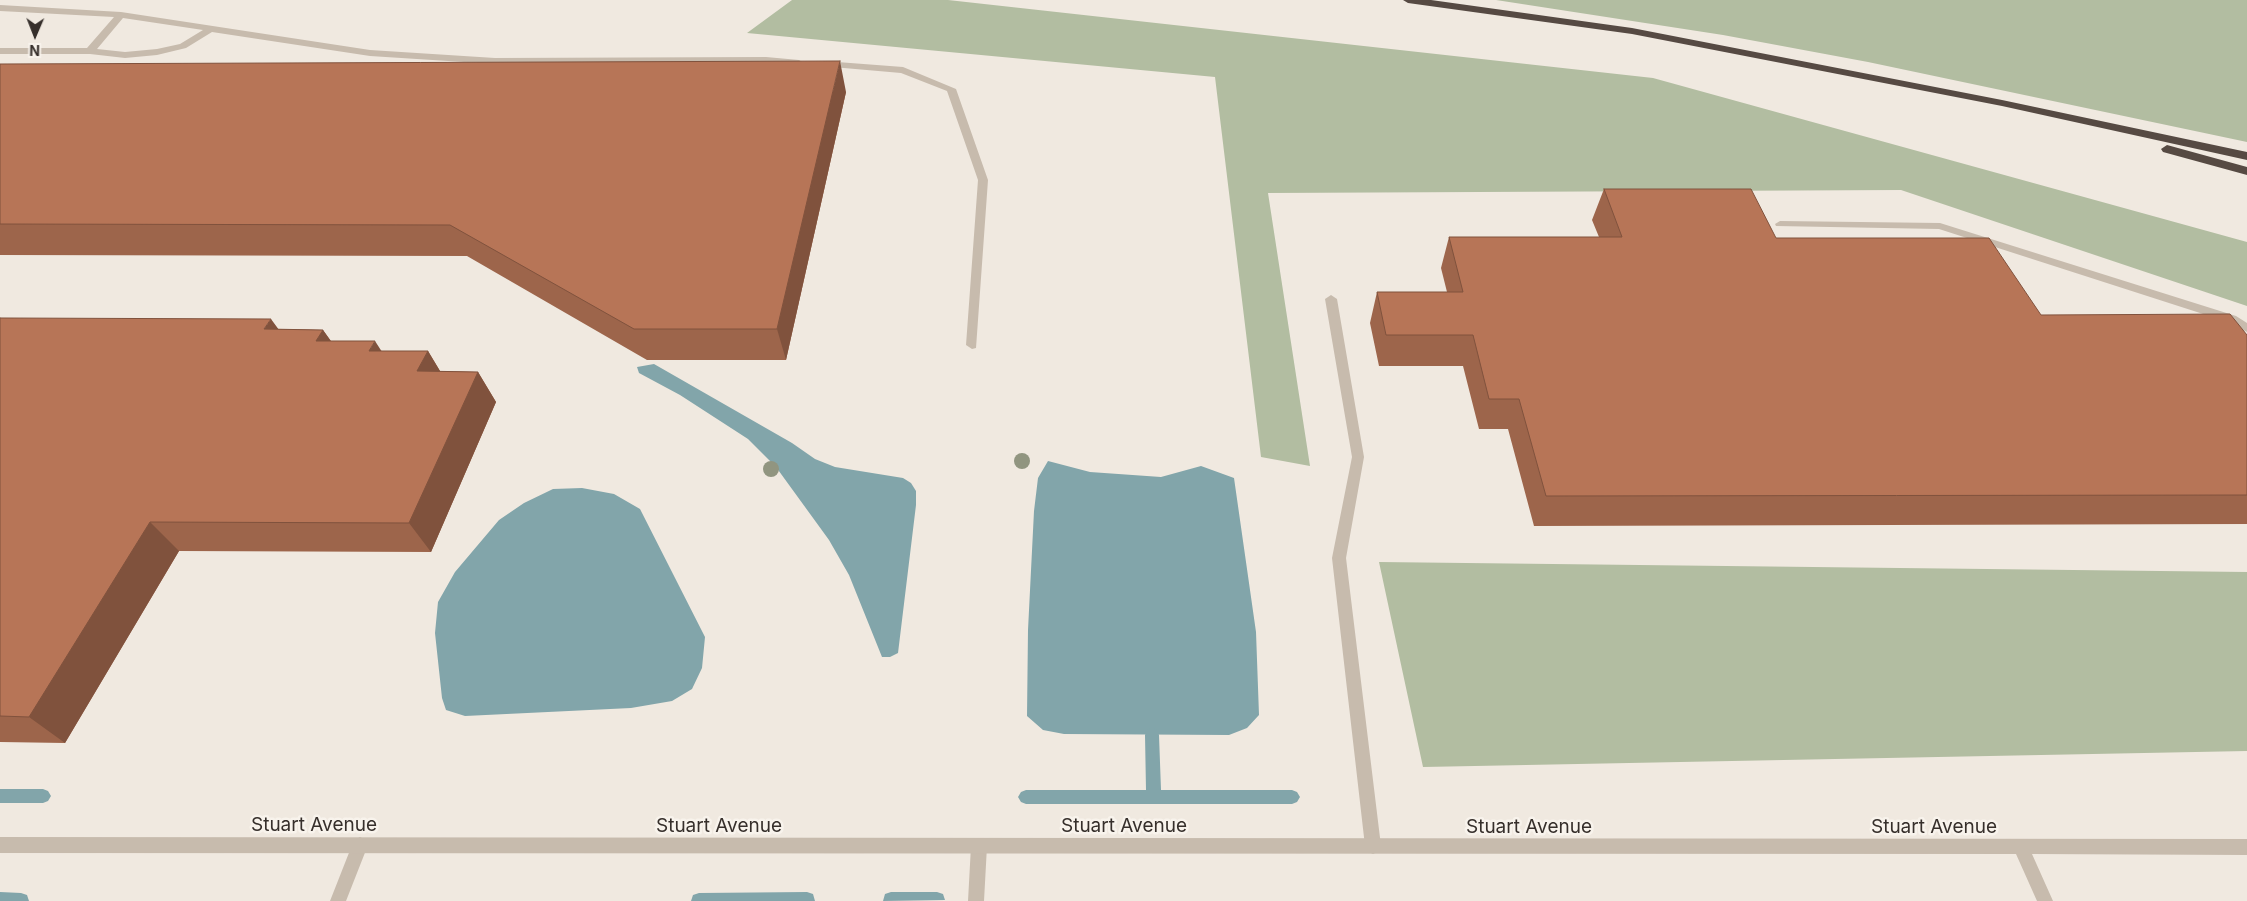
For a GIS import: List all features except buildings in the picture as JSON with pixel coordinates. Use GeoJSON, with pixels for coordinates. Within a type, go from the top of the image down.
{"type":"FeatureCollection","features":[{"type":"Feature","properties":{"kind":"highway"},"geometry":{"type":"LineString","coordinates":[[1408,0],[1632,31],[2002,103],[2247,156]]}},
{"type":"Feature","properties":{"kind":"highway"},"geometry":{"type":"LineString","coordinates":[[2002,103],[2247,170]]}},
{"type":"Feature","properties":{"kind":"street"},"geometry":{"type":"LineString","coordinates":[[0,8],[121,15],[209,30],[285,39],[370,53],[495,62],[766,60],[903,70],[951,89],[982,180],[972,345]]}},
{"type":"Feature","properties":{"kind":"street"},"geometry":{"type":"LineString","coordinates":[[90,51],[121,15]]}},
{"type":"Feature","properties":{"kind":"street"},"geometry":{"type":"LineString","coordinates":[[0,51],[90,51],[125,55],[157,52],[183,46],[209,30]]}},
{"type":"Feature","properties":{"kind":"street"},"geometry":{"type":"LineString","coordinates":[[1780,224],[1940,226],[2232,319],[2247,328]]}},
{"type":"Feature","properties":{"kind":"street"},"geometry":{"type":"LineString","coordinates":[[1332,299],[1358,457],[1339,558],[1374,846]]}},
{"type":"Feature","properties":{"kind":"street","name":"Stuart Avenue"},"geometry":{"type":"LineString","coordinates":[[0,845],[2247,847]]}},
{"type":"Feature","properties":{"kind":"street"},"geometry":{"type":"LineString","coordinates":[[338,901],[360,845]]}},
{"type":"Feature","properties":{"kind":"street"},"geometry":{"type":"LineString","coordinates":[[976,901],[979,846]]}},
{"type":"Feature","properties":{"kind":"street"},"geometry":{"type":"LineString","coordinates":[[2021,848],[2045,901]]}},
{"type":"Feature","properties":{"kind":"green space"},"geometry":{"type":"Polygon","coordinates":[[[792,0],[948,0],[1653,78],[2247,242],[2247,306],[1901,190],[1268,193],[1310,466],[1261,457],[1215,77],[747,33],[792,0]]]}},
{"type":"Feature","properties":{"kind":"green space"},"geometry":{"type":"Polygon","coordinates":[[[1496,0],[2247,0],[2247,142],[1868,62],[1723,35],[1496,0]]]}},
{"type":"Feature","properties":{"kind":"green space"},"geometry":{"type":"Polygon","coordinates":[[[1379,562],[2247,572],[2247,751],[1423,767],[1379,562]]]}},
{"type":"Feature","properties":{"kind":"water"},"geometry":{"type":"Polygon","coordinates":[[[654,364],[792,443],[815,459],[835,467],[903,478],[911,483],[916,491],[916,505],[898,653],[890,657],[882,657],[849,575],[829,540],[776,467],[748,439],[680,395],[639,373],[637,367],[654,364]]]}},
{"type":"Feature","properties":{"kind":"water"},"geometry":{"type":"Polygon","coordinates":[[[1048,461],[1090,472],[1161,477],[1201,466],[1234,478],[1256,632],[1259,715],[1247,728],[1229,735],[1064,734],[1043,730],[1027,716],[1028,630],[1034,511],[1038,478],[1048,461]]]}},
{"type":"Feature","properties":{"kind":"water"},"geometry":{"type":"Polygon","coordinates":[[[582,488],[614,494],[640,509],[705,637],[702,668],[692,689],[672,701],[631,708],[465,716],[446,710],[442,698],[435,633],[438,602],[455,572],[499,520],[524,503],[553,489],[582,488]]]}},
{"type":"Feature","properties":{"kind":"waterway"},"geometry":{"type":"LineString","coordinates":[[1152,735],[1154,797]]}},
{"type":"Feature","properties":{"kind":"waterway"},"geometry":{"type":"LineString","coordinates":[[0,796],[43,796]]}},
{"type":"Feature","properties":{"kind":"waterway"},"geometry":{"type":"LineString","coordinates":[[1026,797],[1154,797]]}},
{"type":"Feature","properties":{"kind":"waterway"},"geometry":{"type":"LineString","coordinates":[[1154,797],[1292,797]]}},
{"type":"Feature","properties":{"kind":"waterway"},"geometry":{"type":"LineString","coordinates":[[0,900],[21,901]]}},
{"type":"Feature","properties":{"kind":"waterway"},"geometry":{"type":"LineString","coordinates":[[699,901],[807,900]]}},
{"type":"Feature","properties":{"kind":"waterway"},"geometry":{"type":"LineString","coordinates":[[891,900],[937,900]]}}]}
